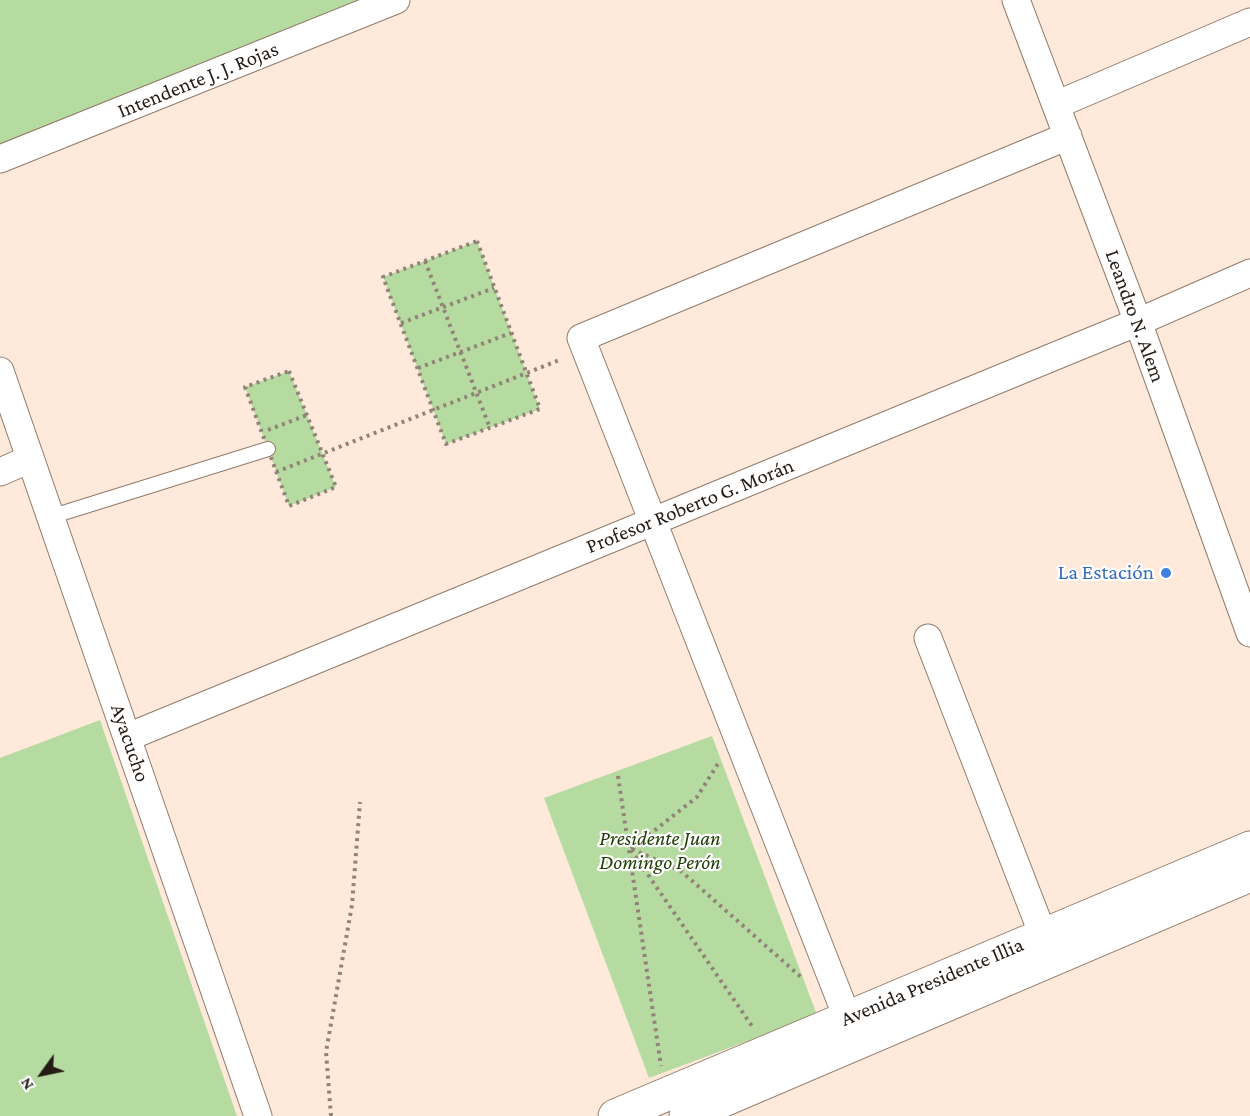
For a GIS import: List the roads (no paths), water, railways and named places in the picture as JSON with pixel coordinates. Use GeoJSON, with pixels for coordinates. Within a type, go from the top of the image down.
{"type":"FeatureCollection","features":[{"type":"Feature","properties":{"kind":"main road","name":"Avenida Presidente Illia"},"geometry":{"type":"LineString","coordinates":[[1048,948],[1250,848]]}},
{"type":"Feature","properties":{"kind":"main road","name":"Avenida Presidente Illia"},"geometry":{"type":"LineString","coordinates":[[615,1116],[676,1105],[1048,948],[1250,875]]}},
{"type":"Feature","properties":{"kind":"street","name":"Leandro N. Alem"},"geometry":{"type":"LineString","coordinates":[[1016,0],[1138,322],[1250,633]]}},
{"type":"Feature","properties":{"kind":"street","name":"Intendente J. J. Rojas"},"geometry":{"type":"LineString","coordinates":[[0,159],[391,1]]}},
{"type":"Feature","properties":{"kind":"street"},"geometry":{"type":"LineString","coordinates":[[1056,105],[1250,22]]}},
{"type":"Feature","properties":{"kind":"street"},"geometry":{"type":"LineString","coordinates":[[852,1031],[651,522],[581,338],[1068,136]]}},
{"type":"Feature","properties":{"kind":"street","name":"Profesor Roberto G. Morán"},"geometry":{"type":"LineString","coordinates":[[128,737],[1138,322],[1250,273]]}},
{"type":"Feature","properties":{"kind":"street","name":"Ayacucho"},"geometry":{"type":"LineString","coordinates":[[0,372],[258,1116]]}},
{"type":"Feature","properties":{"kind":"street"},"geometry":{"type":"LineString","coordinates":[[0,471],[30,459]]}},
{"type":"Feature","properties":{"kind":"street"},"geometry":{"type":"LineString","coordinates":[[928,638],[1048,948]]}},
{"type":"Feature","properties":{"kind":"lane"},"geometry":{"type":"LineString","coordinates":[[50,517],[268,449]]}},
{"type":"Feature","properties":{"kind":"place","name":"La Estación"},"geometry":{"type":"Point","coordinates":[1166,573]}},
{"type":"Feature","properties":{"kind":"park label","name":"Presidente Juan Domingo Perón"},"geometry":{"type":"Point","coordinates":[660,851]}}]}
